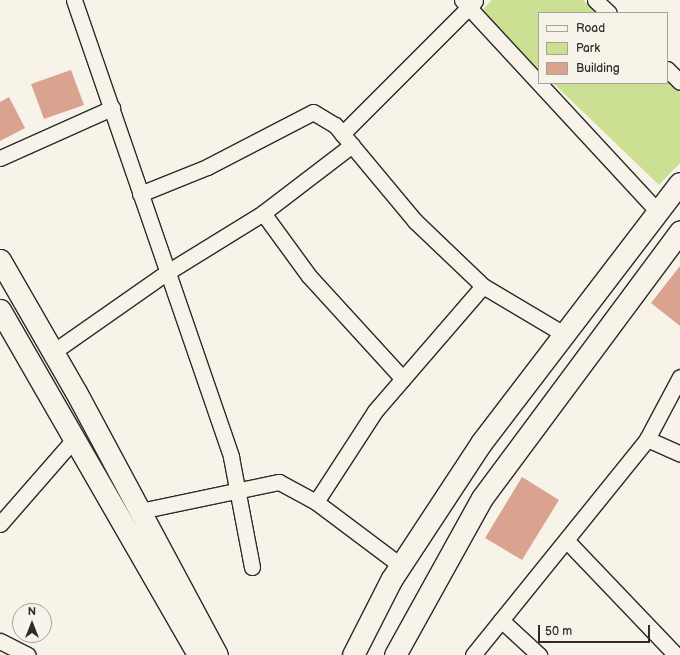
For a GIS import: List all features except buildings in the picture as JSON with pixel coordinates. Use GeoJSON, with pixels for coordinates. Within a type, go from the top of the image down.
{"type":"FeatureCollection","features":[{"type":"Feature","properties":{"kind":"main road"},"geometry":{"type":"LineString","coordinates":[[353,655],[400,565],[481,443],[680,183]]}},
{"type":"Feature","properties":{"kind":"main road"},"geometry":{"type":"LineString","coordinates":[[395,655],[482,498],[680,231]]}},
{"type":"Feature","properties":{"kind":"main road"},"geometry":{"type":"LineString","coordinates":[[0,260],[53,352],[217,655]]}},
{"type":"Feature","properties":{"kind":"main road"},"geometry":{"type":"LineString","coordinates":[[0,310],[75,438],[198,655]]}},
{"type":"Feature","properties":{"kind":"street"},"geometry":{"type":"LineString","coordinates":[[74,0],[112,108],[166,273],[231,457],[252,567]]}},
{"type":"Feature","properties":{"kind":"street"},"geometry":{"type":"LineString","coordinates":[[595,0],[608,12]]}},
{"type":"Feature","properties":{"kind":"street"},"geometry":{"type":"LineString","coordinates":[[53,352],[166,273],[263,213],[347,140],[469,2],[538,79]]}},
{"type":"Feature","properties":{"kind":"street"},"geometry":{"type":"LineString","coordinates":[[668,70],[680,82]]}},
{"type":"Feature","properties":{"kind":"street"},"geometry":{"type":"LineString","coordinates":[[543,84],[658,212]]}},
{"type":"Feature","properties":{"kind":"street"},"geometry":{"type":"LineString","coordinates":[[0,158],[112,108]]}},
{"type":"Feature","properties":{"kind":"street"},"geometry":{"type":"LineString","coordinates":[[140,194],[207,167],[313,112],[325,117],[347,140],[415,221],[483,286],[564,334]]}},
{"type":"Feature","properties":{"kind":"street"},"geometry":{"type":"LineString","coordinates":[[263,213],[308,276],[403,379]]}},
{"type":"Feature","properties":{"kind":"street"},"geometry":{"type":"LineString","coordinates":[[316,502],[375,411],[483,286]]}},
{"type":"Feature","properties":{"kind":"street"},"geometry":{"type":"LineString","coordinates":[[473,655],[567,541],[647,439],[680,377]]}},
{"type":"Feature","properties":{"kind":"street"},"geometry":{"type":"LineString","coordinates":[[0,524],[75,438]]}},
{"type":"Feature","properties":{"kind":"street"},"geometry":{"type":"LineString","coordinates":[[647,439],[680,454]]}},
{"type":"Feature","properties":{"kind":"street"},"geometry":{"type":"LineString","coordinates":[[140,511],[279,482],[316,502],[400,565]]}},
{"type":"Feature","properties":{"kind":"street"},"geometry":{"type":"LineString","coordinates":[[567,541],[676,655]]}},
{"type":"Feature","properties":{"kind":"street"},"geometry":{"type":"LineString","coordinates":[[501,620],[538,655]]}},
{"type":"Feature","properties":{"kind":"street"},"geometry":{"type":"LineString","coordinates":[[0,642],[24,654]]}},
{"type":"Feature","properties":{"kind":"green space"},"geometry":{"type":"Polygon","coordinates":[[[492,0],[583,0],[596,12],[538,12],[538,69],[479,13],[492,0]]]}},
{"type":"Feature","properties":{"kind":"green space"},"geometry":{"type":"Polygon","coordinates":[[[668,81],[680,92],[680,163],[659,185],[554,84],[668,84],[668,81]]]}}]}
